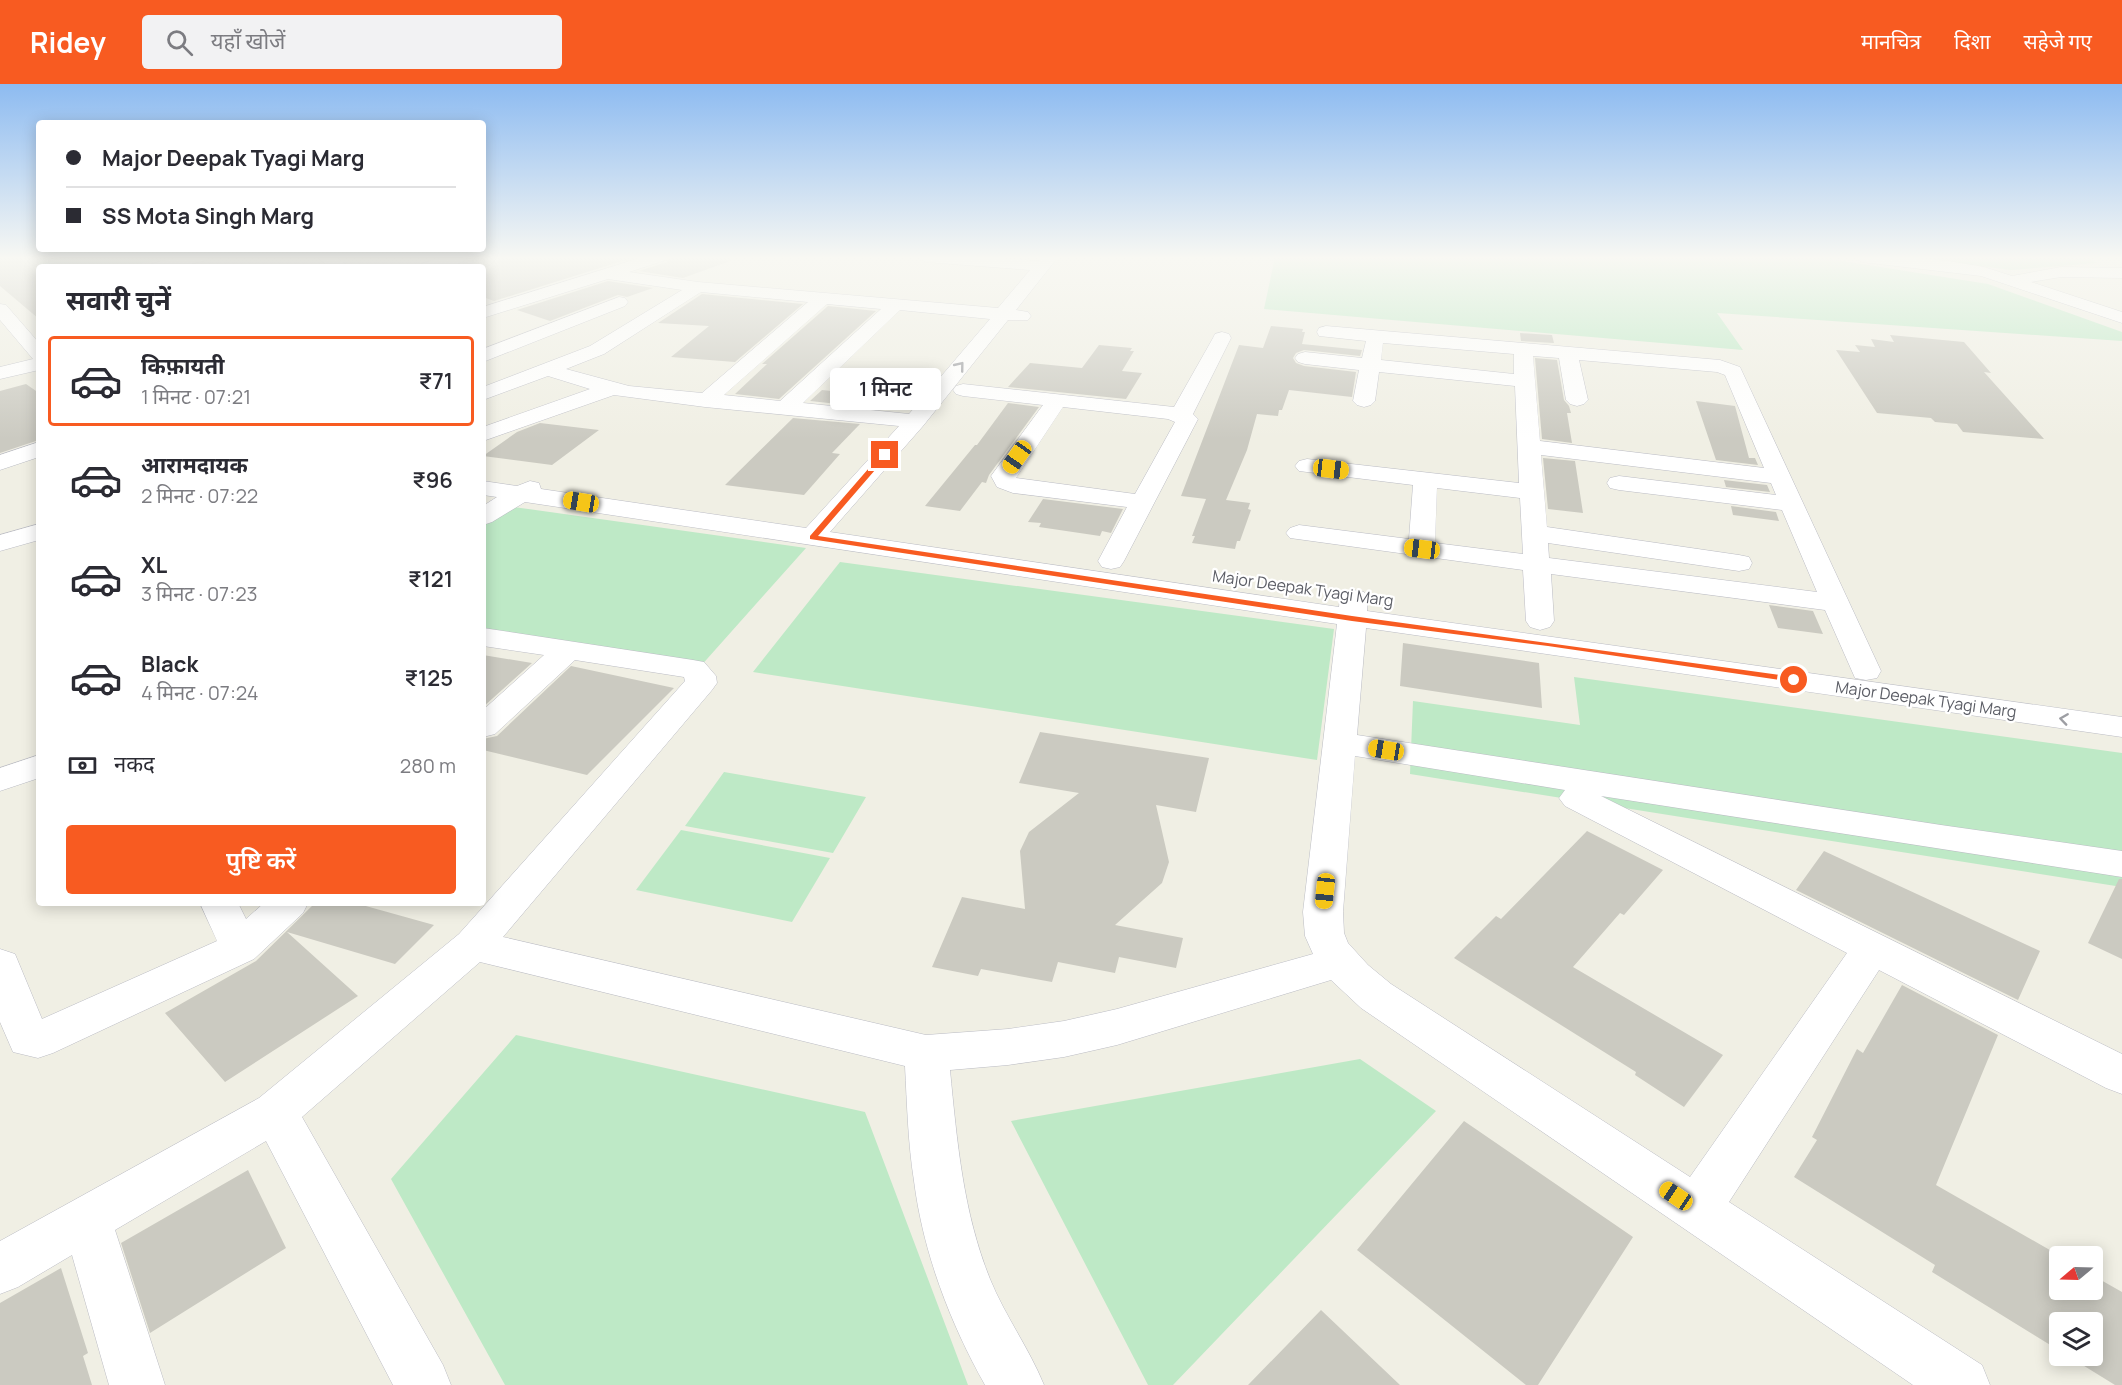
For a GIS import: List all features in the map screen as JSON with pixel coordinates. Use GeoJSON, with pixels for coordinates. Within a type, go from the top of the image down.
{"type":"FeatureCollection","features":[{"type":"Feature","properties":{"kind":"street"},"geometry":{"type":"LineString","coordinates":[[7,318],[36,351]]}},
{"type":"Feature","properties":{"kind":"street"},"geometry":{"type":"LineString","coordinates":[[486,355],[592,318]]}},
{"type":"Feature","properties":{"kind":"street"},"geometry":{"type":"LineString","coordinates":[[486,393],[597,350],[649,318]]}},
{"type":"Feature","properties":{"kind":"street"},"geometry":{"type":"LineString","coordinates":[[705,401],[800,318]]}},
{"type":"Feature","properties":{"kind":"street"},"geometry":{"type":"LineString","coordinates":[[785,408],[882,318]]}},
{"type":"Feature","properties":{"kind":"street"},"geometry":{"type":"LineString","coordinates":[[897,472],[963,390],[1010,318]]}},
{"type":"Feature","properties":{"kind":"street"},"geometry":{"type":"LineString","coordinates":[[832,532],[915,421],[1010,318]]}},
{"type":"Feature","properties":{"kind":"street"},"geometry":{"type":"LineString","coordinates":[[1326,332],[1370,367],[1526,390]]}},
{"type":"Feature","properties":{"kind":"street"},"geometry":{"type":"LineString","coordinates":[[1181,415],[1222,338]]}},
{"type":"Feature","properties":{"kind":"street"},"geometry":{"type":"LineString","coordinates":[[1306,366],[1370,367],[1474,361],[1523,349],[1569,362],[1720,366],[1733,371],[1866,671]]}},
{"type":"Feature","properties":{"kind":"street"},"geometry":{"type":"LineString","coordinates":[[1523,349],[1540,621]]}},
{"type":"Feature","properties":{"kind":"street"},"geometry":{"type":"LineString","coordinates":[[1370,367],[1474,361],[1526,390]]}},
{"type":"Feature","properties":{"kind":"street"},"geometry":{"type":"LineString","coordinates":[[1569,362],[1577,400]]}},
{"type":"Feature","properties":{"kind":"street"},"geometry":{"type":"LineString","coordinates":[[0,374],[36,365]]}},
{"type":"Feature","properties":{"kind":"street"},"geometry":{"type":"LineString","coordinates":[[550,370],[611,389],[705,401],[915,421]]}},
{"type":"Feature","properties":{"kind":"street"},"geometry":{"type":"LineString","coordinates":[[486,433],[611,389]]}},
{"type":"Feature","properties":{"kind":"street"},"geometry":{"type":"LineString","coordinates":[[963,390],[1181,415],[1187,419],[1187,423],[1111,561]]}},
{"type":"Feature","properties":{"kind":"street"},"geometry":{"type":"LineString","coordinates":[[1057,400],[1003,476],[1006,482],[1013,486],[1143,502]]}},
{"type":"Feature","properties":{"kind":"street"},"geometry":{"type":"LineString","coordinates":[[1529,438],[1780,477]]}},
{"type":"Feature","properties":{"kind":"street"},"geometry":{"type":"LineString","coordinates":[[1529,438],[1707,447]]}},
{"type":"Feature","properties":{"kind":"street"},"geometry":{"type":"LineString","coordinates":[[0,463],[36,450]]}},
{"type":"Feature","properties":{"kind":"street"},"geometry":{"type":"LineString","coordinates":[[1307,466],[1532,492]]}},
{"type":"Feature","properties":{"kind":"street","name":"Major Deepak Tyagi Marg"},"geometry":{"type":"LineString","coordinates":[[486,477],[529,488],[1353,607],[1540,621],[1866,671],[2122,705]]}},
{"type":"Feature","properties":{"kind":"street"},"geometry":{"type":"LineString","coordinates":[[1422,549],[1425,480]]}},
{"type":"Feature","properties":{"kind":"street"},"geometry":{"type":"LineString","coordinates":[[1620,483],[1792,504]]}},
{"type":"Feature","properties":{"kind":"street","name":"Major Deepak Tyagi Marg"},"geometry":{"type":"LineString","coordinates":[[486,488],[529,488]]}},
{"type":"Feature","properties":{"kind":"street"},"geometry":{"type":"LineString","coordinates":[[486,516],[529,488]]}},
{"type":"Feature","properties":{"kind":"street","name":"Major Deepak Tyagi Marg"},"geometry":{"type":"LineString","coordinates":[[832,532],[1111,561],[1548,644],[2122,728]]}},
{"type":"Feature","properties":{"kind":"street"},"geometry":{"type":"LineString","coordinates":[[0,543],[36,533]]}},
{"type":"Feature","properties":{"kind":"street"},"geometry":{"type":"LineString","coordinates":[[1299,533],[1836,603]]}},
{"type":"Feature","properties":{"kind":"street"},"geometry":{"type":"LineString","coordinates":[[1535,533],[1739,563]]}},
{"type":"Feature","properties":{"kind":"street"},"geometry":{"type":"LineString","coordinates":[[0,553],[36,543]]}},
{"type":"Feature","properties":{"kind":"street"},"geometry":{"type":"LineString","coordinates":[[1353,607],[1323,912],[1325,936],[1351,977],[1376,996],[1962,1385]]}},
{"type":"Feature","properties":{"kind":"street"},"geometry":{"type":"LineString","coordinates":[[0,1269],[275,1112],[473,945],[700,682],[701,676],[693,669],[486,638]]}},
{"type":"Feature","properties":{"kind":"street"},"geometry":{"type":"LineString","coordinates":[[486,724],[567,651]]}},
{"type":"Feature","properties":{"kind":"street"},"geometry":{"type":"LineString","coordinates":[[1340,743],[1941,838],[2122,864]]}},
{"type":"Feature","properties":{"kind":"street"},"geometry":{"type":"LineString","coordinates":[[0,780],[36,767]]}},
{"type":"Feature","properties":{"kind":"street"},"geometry":{"type":"LineString","coordinates":[[1577,798],[2122,1075]]}},
{"type":"Feature","properties":{"kind":"street"},"geometry":{"type":"LineString","coordinates":[[220,906],[240,948]]}},
{"type":"Feature","properties":{"kind":"street"},"geometry":{"type":"LineString","coordinates":[[0,965],[28,1039],[38,1040],[240,948],[286,906]]}},
{"type":"Feature","properties":{"kind":"street"},"geometry":{"type":"LineString","coordinates":[[473,945],[926,1053],[1008,1047],[1065,1039],[1117,1027],[1340,962]]}},
{"type":"Feature","properties":{"kind":"street"},"geometry":{"type":"LineString","coordinates":[[1696,1209],[1873,947]]}},
{"type":"Feature","properties":{"kind":"street"},"geometry":{"type":"LineString","coordinates":[[926,1053],[938,1180],[949,1233],[969,1296],[1016,1385]]}},
{"type":"Feature","properties":{"kind":"street"},"geometry":{"type":"LineString","coordinates":[[275,1112],[423,1385]]}},
{"type":"Feature","properties":{"kind":"street"},"geometry":{"type":"LineString","coordinates":[[87,1220],[137,1385]]}},
{"type":"Feature","properties":{"kind":"green space"},"geometry":{"type":"Polygon","coordinates":[[[1366,318],[1720,318],[1743,350],[1366,318]]]}},
{"type":"Feature","properties":{"kind":"green space"},"geometry":{"type":"Polygon","coordinates":[[[1785,318],[2082,318],[2122,332],[2122,341],[1785,318]]]}},
{"type":"Feature","properties":{"kind":"green space"},"geometry":{"type":"Polygon","coordinates":[[[507,506],[806,548],[699,668],[486,632],[486,521],[507,506]]]}},
{"type":"Feature","properties":{"kind":"green space"},"geometry":{"type":"Polygon","coordinates":[[[840,562],[1334,629],[1317,760],[753,672],[840,562]]]}},
{"type":"Feature","properties":{"kind":"green space"},"geometry":{"type":"Polygon","coordinates":[[[1574,677],[2122,753],[2122,887],[1410,774],[1413,701],[1580,725],[1574,677]]]}},
{"type":"Feature","properties":{"kind":"green space"},"geometry":{"type":"Polygon","coordinates":[[[724,772],[866,797],[833,853],[685,826],[724,772]]]}},
{"type":"Feature","properties":{"kind":"green space"},"geometry":{"type":"Polygon","coordinates":[[[681,830],[830,858],[792,922],[636,890],[681,830]]]}},
{"type":"Feature","properties":{"kind":"green space"},"geometry":{"type":"Polygon","coordinates":[[[516,1035],[865,1112],[968,1385],[505,1385],[391,1179],[516,1035]]]}},
{"type":"Feature","properties":{"kind":"green space"},"geometry":{"type":"Polygon","coordinates":[[[1360,1059],[1436,1111],[1173,1385],[1148,1385],[1011,1121],[1360,1059]]]}},
{"type":"Feature","properties":{"kind":"building"},"geometry":{"type":"Polygon","coordinates":[[[540,318],[559,318],[550,321],[540,318]]]}},
{"type":"Feature","properties":{"kind":"building"},"geometry":{"type":"Polygon","coordinates":[[[666,318],[787,318],[735,362],[671,357],[709,326],[658,323],[666,318]]]}},
{"type":"Feature","properties":{"kind":"building"},"geometry":{"type":"Polygon","coordinates":[[[815,318],[869,318],[779,399],[735,394],[767,364],[762,364],[815,318]]]}},
{"type":"Feature","properties":{"kind":"building"},"geometry":{"type":"Polygon","coordinates":[[[1271,326],[1303,329],[1302,332],[1305,332],[1302,344],[1362,350],[1360,356],[1304,350],[1296,353],[1293,358],[1296,363],[1304,366],[1356,372],[1352,397],[1289,390],[1278,416],[1257,414],[1247,450],[1226,500],[1250,503],[1248,509],[1251,510],[1240,541],[1237,541],[1235,549],[1192,543],[1195,536],[1192,536],[1206,499],[1181,496],[1239,345],[1263,348],[1271,326]]]}},
{"type":"Feature","properties":{"kind":"building"},"geometry":{"type":"Polygon","coordinates":[[[1520,333],[1552,335],[1554,343],[1521,341],[1520,333]]]}},
{"type":"Feature","properties":{"kind":"building"},"geometry":{"type":"Polygon","coordinates":[[[1890,335],[1964,342],[1991,373],[1984,372],[2044,439],[1963,432],[1957,424],[1935,422],[1931,418],[1877,413],[1836,350],[1860,352],[1855,345],[1875,347],[1871,339],[1894,342],[1890,335]]]}},
{"type":"Feature","properties":{"kind":"building"},"geometry":{"type":"Polygon","coordinates":[[[1099,345],[1132,348],[1130,351],[1134,351],[1122,371],[1142,373],[1126,399],[1008,387],[1030,363],[1082,368],[1099,345]]]}},
{"type":"Feature","properties":{"kind":"building"},"geometry":{"type":"Polygon","coordinates":[[[1535,358],[1557,360],[1564,400],[1571,413],[1567,413],[1572,443],[1542,439],[1535,358]]]}},
{"type":"Feature","properties":{"kind":"building"},"geometry":{"type":"Polygon","coordinates":[[[26,384],[36,391],[36,441],[0,453],[0,391],[26,384]]]}},
{"type":"Feature","properties":{"kind":"building"},"geometry":{"type":"Polygon","coordinates":[[[822,390],[885,397],[875,408],[810,401],[822,390]]]}},
{"type":"Feature","properties":{"kind":"building"},"geometry":{"type":"Polygon","coordinates":[[[1696,401],[1735,406],[1749,458],[1755,458],[1758,465],[1716,460],[1696,401]]]}},
{"type":"Feature","properties":{"kind":"building"},"geometry":{"type":"Polygon","coordinates":[[[1008,403],[1039,407],[989,475],[986,483],[982,482],[960,511],[925,506],[977,445],[1008,403]]]}},
{"type":"Feature","properties":{"kind":"building"},"geometry":{"type":"Polygon","coordinates":[[[793,418],[860,424],[832,453],[840,454],[804,495],[725,485],[793,418]]]}},
{"type":"Feature","properties":{"kind":"building"},"geometry":{"type":"Polygon","coordinates":[[[540,423],[599,430],[552,465],[486,456],[486,454],[517,432],[540,423]]]}},
{"type":"Feature","properties":{"kind":"building"},"geometry":{"type":"Polygon","coordinates":[[[1543,458],[1575,461],[1583,513],[1548,509],[1543,458]]]}},
{"type":"Feature","properties":{"kind":"building"},"geometry":{"type":"Polygon","coordinates":[[[1724,480],[1767,485],[1770,492],[1726,487],[1724,480]]]}},
{"type":"Feature","properties":{"kind":"building"},"geometry":{"type":"Polygon","coordinates":[[[1043,499],[1123,509],[1111,533],[1102,531],[1100,536],[1039,527],[1041,523],[1028,522],[1043,499]]]}},
{"type":"Feature","properties":{"kind":"building"},"geometry":{"type":"Polygon","coordinates":[[[1731,506],[1776,512],[1779,521],[1733,515],[1731,506]]]}},
{"type":"Feature","properties":{"kind":"building"},"geometry":{"type":"Polygon","coordinates":[[[1769,605],[1813,611],[1823,634],[1778,628],[1769,605]]]}},
{"type":"Feature","properties":{"kind":"building"},"geometry":{"type":"Polygon","coordinates":[[[1403,643],[1539,663],[1542,708],[1400,686],[1403,643]]]}},
{"type":"Feature","properties":{"kind":"building"},"geometry":{"type":"Polygon","coordinates":[[[486,655],[532,663],[486,704],[486,655]]]}},
{"type":"Feature","properties":{"kind":"building"},"geometry":{"type":"Polygon","coordinates":[[[571,666],[674,688],[587,775],[486,751],[486,738],[497,736],[571,666]]]}},
{"type":"Feature","properties":{"kind":"building"},"geometry":{"type":"Polygon","coordinates":[[[1040,732],[1209,758],[1196,812],[1156,805],[1169,862],[1162,883],[1115,925],[1183,938],[1176,968],[1119,957],[1115,973],[1058,962],[1052,982],[981,969],[978,976],[932,967],[962,897],[1025,909],[1020,851],[1029,832],[1079,793],[1019,783],[1040,732]]]}},
{"type":"Feature","properties":{"kind":"building"},"geometry":{"type":"Polygon","coordinates":[[[1587,831],[1663,870],[1624,915],[1620,913],[1573,967],[1723,1055],[1684,1107],[1635,1075],[1636,1072],[1454,958],[1496,916],[1501,919],[1587,831]]]}},
{"type":"Feature","properties":{"kind":"building"},"geometry":{"type":"Polygon","coordinates":[[[1824,851],[2040,951],[2018,1000],[1796,890],[1824,851]]]}},
{"type":"Feature","properties":{"kind":"building"},"geometry":{"type":"Polygon","coordinates":[[[2119,879],[2122,879],[2122,959],[2088,943],[2119,879]]]}},
{"type":"Feature","properties":{"kind":"building"},"geometry":{"type":"Polygon","coordinates":[[[312,906],[366,906],[434,925],[395,964],[287,932],[358,996],[225,1082],[165,1013],[256,961],[312,906]]]}},
{"type":"Feature","properties":{"kind":"building"},"geometry":{"type":"Polygon","coordinates":[[[1902,985],[1998,1035],[1936,1185],[2049,1250],[2049,1300],[2103,1300],[2103,1281],[2122,1292],[2122,1385],[2115,1385],[2084,1366],[2103,1366],[2103,1312],[2049,1312],[2049,1344],[1932,1272],[1935,1265],[1794,1177],[1817,1140],[1812,1137],[1857,1049],[1863,1053],[1902,985]]]}},
{"type":"Feature","properties":{"kind":"building"},"geometry":{"type":"Polygon","coordinates":[[[1464,1121],[1633,1237],[1538,1385],[1526,1385],[1357,1250],[1464,1121]]]}},
{"type":"Feature","properties":{"kind":"building"},"geometry":{"type":"Polygon","coordinates":[[[248,1170],[286,1248],[150,1333],[121,1243],[248,1170]]]}},
{"type":"Feature","properties":{"kind":"building"},"geometry":{"type":"Polygon","coordinates":[[[61,1268],[88,1353],[83,1356],[92,1385],[0,1385],[0,1303],[61,1268]]]}},
{"type":"Feature","properties":{"kind":"building"},"geometry":{"type":"Polygon","coordinates":[[[1321,1310],[1400,1385],[1248,1385],[1321,1310]]]}},
{"type":"Feature","properties":{"kind":"route"},"geometry":{"type":"LineString","coordinates":[[885,455],[812,537],[1352,618],[1794,680]]}}]}
